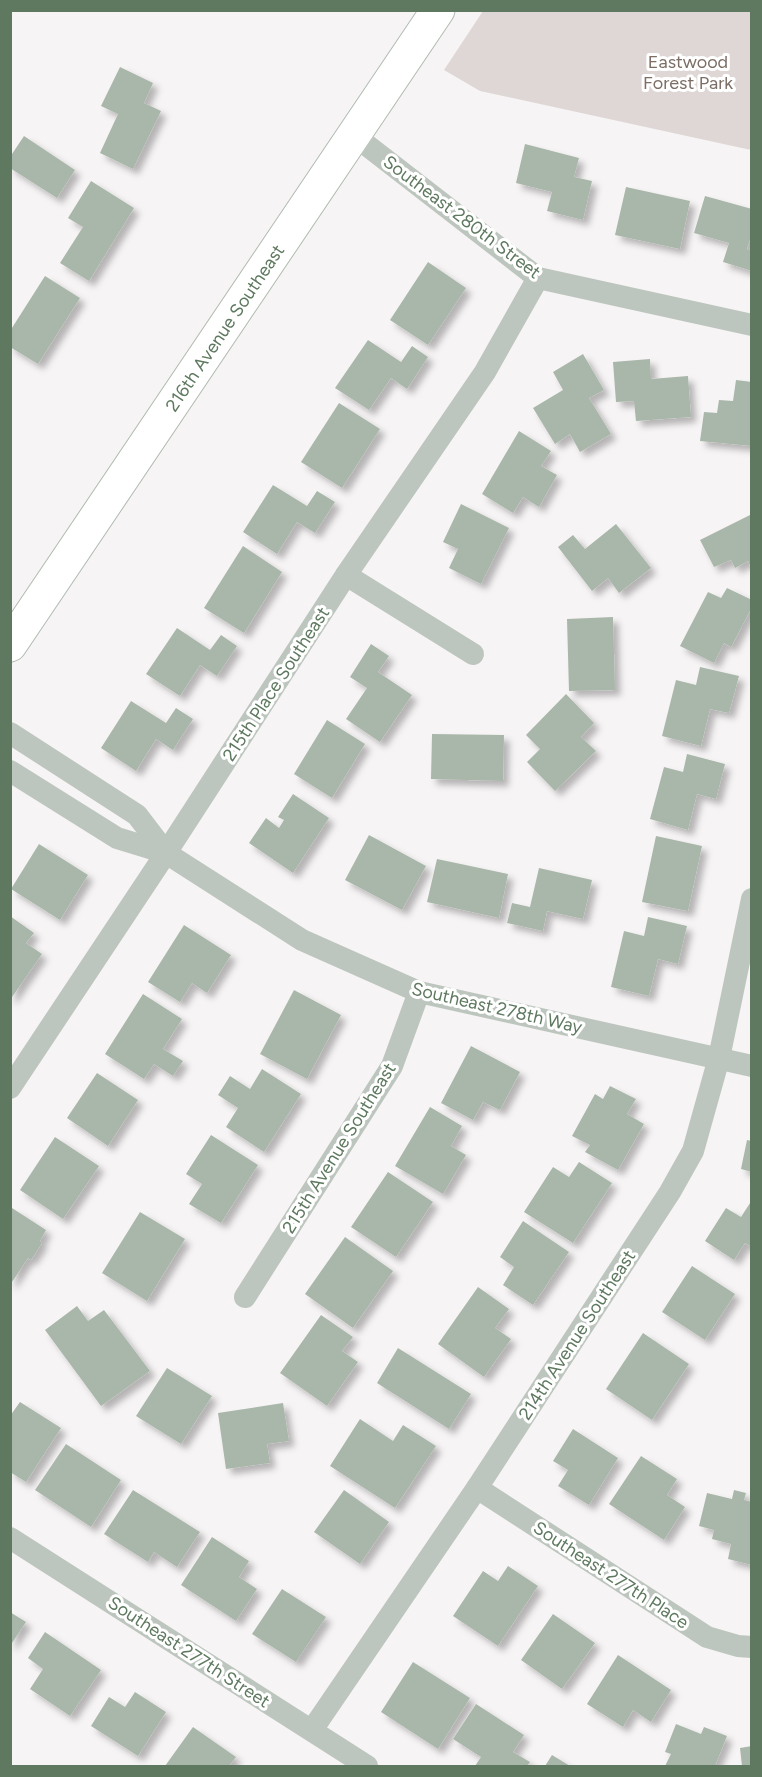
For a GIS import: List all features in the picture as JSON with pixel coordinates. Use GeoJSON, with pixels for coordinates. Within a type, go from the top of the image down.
{"type":"FeatureCollection","features":[{"type":"Feature","properties":{"kind":"street","name":"216th Avenue Southeast"},"geometry":{"type":"LineString","coordinates":[[10,645],[438,10]]}},
{"type":"Feature","properties":{"kind":"street","name":"Southeast 280th Street"},"geometry":{"type":"LineString","coordinates":[[355,136],[538,278],[752,325]]}},
{"type":"Feature","properties":{"kind":"street","name":"215th Place Southeast"},"geometry":{"type":"LineString","coordinates":[[10,1088],[166,854],[346,575],[485,372],[538,278]]}},
{"type":"Feature","properties":{"kind":"street"},"geometry":{"type":"LineString","coordinates":[[346,575],[473,654]]}},
{"type":"Feature","properties":{"kind":"street","name":"Southeast 278th Way"},"geometry":{"type":"LineString","coordinates":[[10,733],[137,815],[166,854]]}},
{"type":"Feature","properties":{"kind":"street","name":"Southeast 278th Way"},"geometry":{"type":"LineString","coordinates":[[10,771],[117,838],[166,854],[302,940],[419,992],[752,1066]]}},
{"type":"Feature","properties":{"kind":"street","name":"214th Avenue Southeast"},"geometry":{"type":"LineString","coordinates":[[312,1730],[477,1488],[670,1192],[693,1152],[719,1058],[752,899]]}},
{"type":"Feature","properties":{"kind":"street","name":"215th Avenue Southeast"},"geometry":{"type":"LineString","coordinates":[[245,1297],[392,1066],[419,992]]}},
{"type":"Feature","properties":{"kind":"street","name":"Southeast 277th Place"},"geometry":{"type":"LineString","coordinates":[[477,1488],[707,1637],[738,1646],[752,1647]]}},
{"type":"Feature","properties":{"kind":"street","name":"Southeast 277th Street"},"geometry":{"type":"LineString","coordinates":[[10,1538],[367,1767]]}},
{"type":"Feature","properties":{"kind":"green space","name":"Eastwood Forest Park"},"geometry":{"type":"Polygon","coordinates":[[[483,11],[751,11],[751,150],[480,91],[444,70],[483,11]]]}},
{"type":"Feature","properties":{"kind":"building"},"geometry":{"type":"Polygon","coordinates":[[[120,67],[153,83],[144,103],[161,111],[133,169],[100,153],[118,114],[101,106],[120,67]]]}},
{"type":"Feature","properties":{"kind":"building"},"geometry":{"type":"Polygon","coordinates":[[[24,136],[75,170],[57,198],[10,168],[10,157],[24,136]]]}},
{"type":"Feature","properties":{"kind":"building"},"geometry":{"type":"Polygon","coordinates":[[[525,144],[579,158],[574,177],[592,181],[583,220],[547,211],[552,192],[516,183],[525,144]]]}},
{"type":"Feature","properties":{"kind":"building"},"geometry":{"type":"Polygon","coordinates":[[[91,181],[134,208],[89,281],[60,263],[83,227],[68,218],[91,181]]]}},
{"type":"Feature","properties":{"kind":"building"},"geometry":{"type":"Polygon","coordinates":[[[626,187],[690,201],[680,249],[615,235],[626,187]]]}},
{"type":"Feature","properties":{"kind":"building"},"geometry":{"type":"Polygon","coordinates":[[[705,196],[752,209],[752,233],[747,249],[752,250],[752,271],[723,262],[729,243],[694,233],[705,196]]]}},
{"type":"Feature","properties":{"kind":"building"},"geometry":{"type":"Polygon","coordinates":[[[428,262],[466,288],[428,345],[390,320],[428,262]]]}},
{"type":"Feature","properties":{"kind":"building"},"geometry":{"type":"Polygon","coordinates":[[[45,276],[80,298],[38,364],[10,347],[10,331],[45,276]]]}},
{"type":"Feature","properties":{"kind":"building"},"geometry":{"type":"Polygon","coordinates":[[[368,340],[401,362],[412,346],[428,357],[407,389],[391,378],[369,410],[335,388],[368,340]]]}},
{"type":"Feature","properties":{"kind":"building"},"geometry":{"type":"Polygon","coordinates":[[[583,354],[604,390],[589,398],[611,434],[580,452],[570,434],[555,444],[533,408],[563,390],[553,372],[583,354]]]}},
{"type":"Feature","properties":{"kind":"building"},"geometry":{"type":"Polygon","coordinates":[[[650,359],[651,379],[688,376],[691,417],[636,421],[634,401],[616,402],[613,362],[650,359]]]}},
{"type":"Feature","properties":{"kind":"building"},"geometry":{"type":"Polygon","coordinates":[[[736,380],[752,382],[752,446],[700,441],[704,412],[717,413],[719,400],[733,401],[736,380]]]}},
{"type":"Feature","properties":{"kind":"building"},"geometry":{"type":"Polygon","coordinates":[[[339,403],[380,429],[342,488],[301,462],[339,403]]]}},
{"type":"Feature","properties":{"kind":"building"},"geometry":{"type":"Polygon","coordinates":[[[519,431],[551,451],[541,466],[557,475],[539,507],[523,497],[513,513],[482,494],[519,431]]]}},
{"type":"Feature","properties":{"kind":"building"},"geometry":{"type":"Polygon","coordinates":[[[273,485],[307,506],[317,491],[335,502],[315,533],[297,522],[277,554],[243,532],[273,485]]]}},
{"type":"Feature","properties":{"kind":"building"},"geometry":{"type":"Polygon","coordinates":[[[461,504],[509,528],[481,584],[449,568],[458,549],[443,542],[461,504]]]}},
{"type":"Feature","properties":{"kind":"building"},"geometry":{"type":"Polygon","coordinates":[[[750,515],[752,570],[748,561],[735,568],[731,560],[714,567],[700,540],[750,515]]]}},
{"type":"Feature","properties":{"kind":"building"},"geometry":{"type":"Polygon","coordinates":[[[616,524],[651,568],[619,593],[608,578],[592,591],[558,547],[573,535],[585,549],[616,524]]]}},
{"type":"Feature","properties":{"kind":"building"},"geometry":{"type":"Polygon","coordinates":[[[243,546],[282,572],[244,633],[204,608],[243,546]]]}},
{"type":"Feature","properties":{"kind":"building"},"geometry":{"type":"Polygon","coordinates":[[[727,588],[752,600],[752,607],[731,647],[724,643],[714,663],[680,646],[708,592],[721,598],[727,588]]]}},
{"type":"Feature","properties":{"kind":"building"},"geometry":{"type":"Polygon","coordinates":[[[613,617],[615,690],[569,691],[567,619],[613,617]]]}},
{"type":"Feature","properties":{"kind":"building"},"geometry":{"type":"Polygon","coordinates":[[[177,628],[210,650],[221,635],[237,646],[217,676],[200,665],[180,696],[146,674],[177,628]]]}},
{"type":"Feature","properties":{"kind":"building"},"geometry":{"type":"Polygon","coordinates":[[[371,644],[389,656],[378,672],[412,695],[380,742],[346,719],[367,688],[350,677],[371,644]]]}},
{"type":"Feature","properties":{"kind":"building"},"geometry":{"type":"Polygon","coordinates":[[[700,667],[739,676],[729,713],[710,709],[701,746],[662,736],[676,680],[696,685],[700,667]]]}},
{"type":"Feature","properties":{"kind":"building"},"geometry":{"type":"Polygon","coordinates":[[[566,694],[594,723],[581,737],[596,751],[555,791],[527,762],[540,749],[526,735],[566,694]]]}},
{"type":"Feature","properties":{"kind":"building"},"geometry":{"type":"Polygon","coordinates":[[[131,701],[166,723],[176,708],[193,719],[173,750],[156,739],[136,771],[101,748],[131,701]]]}},
{"type":"Feature","properties":{"kind":"building"},"geometry":{"type":"Polygon","coordinates":[[[327,720],[365,744],[332,798],[294,774],[327,720]]]}},
{"type":"Feature","properties":{"kind":"building"},"geometry":{"type":"Polygon","coordinates":[[[432,734],[504,735],[503,781],[431,779],[432,734]]]}},
{"type":"Feature","properties":{"kind":"building"},"geometry":{"type":"Polygon","coordinates":[[[687,754],[725,764],[716,799],[697,794],[688,830],[650,819],[664,767],[683,772],[687,754]]]}},
{"type":"Feature","properties":{"kind":"building"},"geometry":{"type":"Polygon","coordinates":[[[293,794],[329,818],[293,873],[249,843],[266,818],[279,828],[284,820],[278,817],[293,794]]]}},
{"type":"Feature","properties":{"kind":"building"},"geometry":{"type":"Polygon","coordinates":[[[369,835],[426,866],[402,910],[345,880],[369,835]]]}},
{"type":"Feature","properties":{"kind":"building"},"geometry":{"type":"Polygon","coordinates":[[[656,836],[702,846],[688,911],[642,902],[656,836]]]}},
{"type":"Feature","properties":{"kind":"building"},"geometry":{"type":"Polygon","coordinates":[[[39,844],[88,875],[60,920],[11,889],[39,844]]]}},
{"type":"Feature","properties":{"kind":"building"},"geometry":{"type":"Polygon","coordinates":[[[437,859],[508,874],[499,918],[427,902],[437,859]]]}},
{"type":"Feature","properties":{"kind":"building"},"geometry":{"type":"Polygon","coordinates":[[[539,868],[592,880],[583,919],[547,911],[543,931],[507,923],[512,903],[530,907],[539,868]]]}},
{"type":"Feature","properties":{"kind":"building"},"geometry":{"type":"Polygon","coordinates":[[[10,916],[34,933],[26,943],[42,954],[10,1000],[10,916]]]}},
{"type":"Feature","properties":{"kind":"building"},"geometry":{"type":"Polygon","coordinates":[[[648,917],[687,926],[678,964],[658,959],[649,996],[611,987],[624,931],[644,936],[648,917]]]}},
{"type":"Feature","properties":{"kind":"building"},"geometry":{"type":"Polygon","coordinates":[[[184,925],[231,955],[207,993],[192,983],[180,1002],[148,982],[184,925]]]}},
{"type":"Feature","properties":{"kind":"building"},"geometry":{"type":"Polygon","coordinates":[[[294,990],[341,1015],[307,1079],[260,1054],[294,990]]]}},
{"type":"Feature","properties":{"kind":"building"},"geometry":{"type":"Polygon","coordinates":[[[143,994],[182,1019],[163,1049],[183,1061],[173,1076],[154,1064],[144,1079],[105,1054],[143,994]]]}},
{"type":"Feature","properties":{"kind":"building"},"geometry":{"type":"Polygon","coordinates":[[[471,1046],[520,1072],[500,1110],[483,1102],[473,1120],[441,1103],[471,1046]]]}},
{"type":"Feature","properties":{"kind":"building"},"geometry":{"type":"Polygon","coordinates":[[[262,1069],[301,1094],[264,1152],[226,1127],[238,1108],[218,1095],[230,1076],[250,1089],[262,1069]]]}},
{"type":"Feature","properties":{"kind":"building"},"geometry":{"type":"Polygon","coordinates":[[[97,1073],[138,1100],[108,1146],[67,1118],[97,1073]]]}},
{"type":"Feature","properties":{"kind":"building"},"geometry":{"type":"Polygon","coordinates":[[[610,1086],[636,1099],[627,1114],[644,1124],[618,1170],[585,1152],[590,1145],[572,1136],[595,1094],[603,1099],[610,1086]]]}},
{"type":"Feature","properties":{"kind":"building"},"geometry":{"type":"Polygon","coordinates":[[[430,1107],[462,1126],[451,1146],[466,1155],[443,1194],[395,1166],[430,1107]]]}},
{"type":"Feature","properties":{"kind":"building"},"geometry":{"type":"Polygon","coordinates":[[[211,1135],[258,1165],[221,1223],[189,1204],[202,1184],[186,1174],[211,1135]]]}},
{"type":"Feature","properties":{"kind":"building"},"geometry":{"type":"Polygon","coordinates":[[[55,1137],[99,1166],[63,1219],[20,1190],[55,1137]]]}},
{"type":"Feature","properties":{"kind":"building"},"geometry":{"type":"Polygon","coordinates":[[[747,1140],[752,1141],[752,1172],[741,1169],[747,1140]]]}},
{"type":"Feature","properties":{"kind":"building"},"geometry":{"type":"Polygon","coordinates":[[[579,1162],[612,1183],[573,1243],[524,1212],[553,1167],[569,1177],[579,1162]]]}},
{"type":"Feature","properties":{"kind":"building"},"geometry":{"type":"Polygon","coordinates":[[[388,1172],[433,1202],[396,1257],[351,1227],[388,1172]]]}},
{"type":"Feature","properties":{"kind":"building"},"geometry":{"type":"Polygon","coordinates":[[[752,1200],[752,1247],[745,1243],[734,1260],[705,1241],[726,1208],[741,1217],[752,1200]]]}},
{"type":"Feature","properties":{"kind":"building"},"geometry":{"type":"Polygon","coordinates":[[[12,1208],[46,1230],[40,1241],[42,1243],[31,1260],[28,1258],[10,1285],[12,1208]]]}},
{"type":"Feature","properties":{"kind":"building"},"geometry":{"type":"Polygon","coordinates":[[[140,1212],[185,1239],[147,1301],[102,1273],[140,1212]]]}},
{"type":"Feature","properties":{"kind":"building"},"geometry":{"type":"Polygon","coordinates":[[[523,1221],[569,1252],[533,1305],[503,1285],[514,1267],[500,1257],[523,1221]]]}},
{"type":"Feature","properties":{"kind":"building"},"geometry":{"type":"Polygon","coordinates":[[[345,1237],[393,1271],[353,1328],[305,1294],[345,1237]]]}},
{"type":"Feature","properties":{"kind":"building"},"geometry":{"type":"Polygon","coordinates":[[[692,1266],[735,1294],[705,1340],[662,1312],[692,1266]]]}},
{"type":"Feature","properties":{"kind":"building"},"geometry":{"type":"Polygon","coordinates":[[[478,1287],[509,1309],[495,1328],[511,1339],[484,1377],[438,1344],[478,1287]]]}},
{"type":"Feature","properties":{"kind":"building"},"geometry":{"type":"Polygon","coordinates":[[[77,1306],[88,1321],[104,1310],[150,1371],[101,1406],[45,1330],[77,1306]]]}},
{"type":"Feature","properties":{"kind":"building"},"geometry":{"type":"Polygon","coordinates":[[[321,1315],[353,1337],[342,1351],[358,1362],[327,1406],[280,1373],[321,1315]]]}},
{"type":"Feature","properties":{"kind":"building"},"geometry":{"type":"Polygon","coordinates":[[[643,1333],[689,1364],[652,1420],[606,1389],[643,1333]]]}},
{"type":"Feature","properties":{"kind":"building"},"geometry":{"type":"Polygon","coordinates":[[[398,1348],[471,1394],[449,1429],[377,1383],[398,1348]]]}},
{"type":"Feature","properties":{"kind":"building"},"geometry":{"type":"Polygon","coordinates":[[[167,1368],[212,1396],[181,1444],[136,1416],[167,1368]]]}},
{"type":"Feature","properties":{"kind":"building"},"geometry":{"type":"Polygon","coordinates":[[[20,1402],[61,1428],[26,1482],[10,1472],[10,1416],[20,1402]]]}},
{"type":"Feature","properties":{"kind":"building"},"geometry":{"type":"Polygon","coordinates":[[[283,1403],[289,1441],[267,1444],[270,1463],[226,1469],[218,1413],[283,1403]]]}},
{"type":"Feature","properties":{"kind":"building"},"geometry":{"type":"Polygon","coordinates":[[[360,1419],[393,1441],[403,1425],[436,1446],[395,1508],[330,1466],[360,1419]]]}},
{"type":"Feature","properties":{"kind":"building"},"geometry":{"type":"Polygon","coordinates":[[[573,1429],[618,1458],[589,1505],[558,1486],[568,1470],[553,1461],[573,1429]]]}},
{"type":"Feature","properties":{"kind":"building"},"geometry":{"type":"Polygon","coordinates":[[[66,1444],[121,1480],[91,1527],[35,1490],[66,1444]]]}},
{"type":"Feature","properties":{"kind":"building"},"geometry":{"type":"Polygon","coordinates":[[[641,1456],[677,1479],[667,1495],[685,1507],[664,1540],[609,1504],[641,1456]]]}},
{"type":"Feature","properties":{"kind":"building"},"geometry":{"type":"Polygon","coordinates":[[[133,1490],[200,1532],[177,1567],[154,1552],[148,1562],[104,1534],[133,1490]]]}},
{"type":"Feature","properties":{"kind":"building"},"geometry":{"type":"Polygon","coordinates":[[[344,1490],[389,1522],[360,1564],[314,1532],[344,1490]]]}},
{"type":"Feature","properties":{"kind":"building"},"geometry":{"type":"Polygon","coordinates":[[[734,1490],[746,1493],[744,1500],[752,1502],[752,1565],[728,1559],[731,1544],[712,1539],[714,1530],[699,1526],[707,1493],[732,1499],[734,1490]]]}},
{"type":"Feature","properties":{"kind":"building"},"geometry":{"type":"Polygon","coordinates":[[[212,1537],[249,1561],[239,1577],[257,1589],[236,1621],[181,1585],[212,1537]]]}},
{"type":"Feature","properties":{"kind":"building"},"geometry":{"type":"Polygon","coordinates":[[[508,1566],[538,1586],[498,1646],[453,1616],[483,1571],[498,1581],[508,1566]]]}},
{"type":"Feature","properties":{"kind":"building"},"geometry":{"type":"Polygon","coordinates":[[[282,1589],[326,1617],[296,1662],[252,1634],[282,1589]]]}},
{"type":"Feature","properties":{"kind":"building"},"geometry":{"type":"Polygon","coordinates":[[[10,1612],[26,1622],[10,1646],[10,1612]]]}},
{"type":"Feature","properties":{"kind":"building"},"geometry":{"type":"Polygon","coordinates":[[[553,1614],[595,1643],[562,1689],[521,1660],[553,1614]]]}},
{"type":"Feature","properties":{"kind":"building"},"geometry":{"type":"Polygon","coordinates":[[[45,1632],[101,1670],[70,1716],[30,1689],[43,1669],[28,1658],[45,1632]]]}},
{"type":"Feature","properties":{"kind":"building"},"geometry":{"type":"Polygon","coordinates":[[[618,1655],[671,1690],[651,1722],[633,1710],[623,1727],[587,1704],[618,1655]]]}},
{"type":"Feature","properties":{"kind":"building"},"geometry":{"type":"Polygon","coordinates":[[[413,1662],[470,1698],[438,1749],[381,1712],[413,1662]]]}},
{"type":"Feature","properties":{"kind":"building"},"geometry":{"type":"Polygon","coordinates":[[[135,1692],[166,1712],[138,1756],[91,1726],[109,1697],[125,1707],[135,1692]]]}},
{"type":"Feature","properties":{"kind":"building"},"geometry":{"type":"Polygon","coordinates":[[[476,1704],[524,1735],[513,1752],[530,1762],[527,1766],[475,1766],[481,1757],[453,1739],[476,1704]]]}},
{"type":"Feature","properties":{"kind":"building"},"geometry":{"type":"Polygon","coordinates":[[[676,1724],[701,1734],[704,1727],[727,1736],[715,1766],[665,1766],[671,1754],[665,1752],[676,1724]]]}},
{"type":"Feature","properties":{"kind":"building"},"geometry":{"type":"Polygon","coordinates":[[[193,1727],[236,1757],[229,1766],[165,1766],[193,1727]]]}},
{"type":"Feature","properties":{"kind":"building"},"geometry":{"type":"Polygon","coordinates":[[[752,1746],[752,1766],[742,1766],[740,1748],[752,1746]]]}},
{"type":"Feature","properties":{"kind":"building"},"geometry":{"type":"Polygon","coordinates":[[[552,1755],[570,1766],[545,1766],[552,1755]]]}}]}
